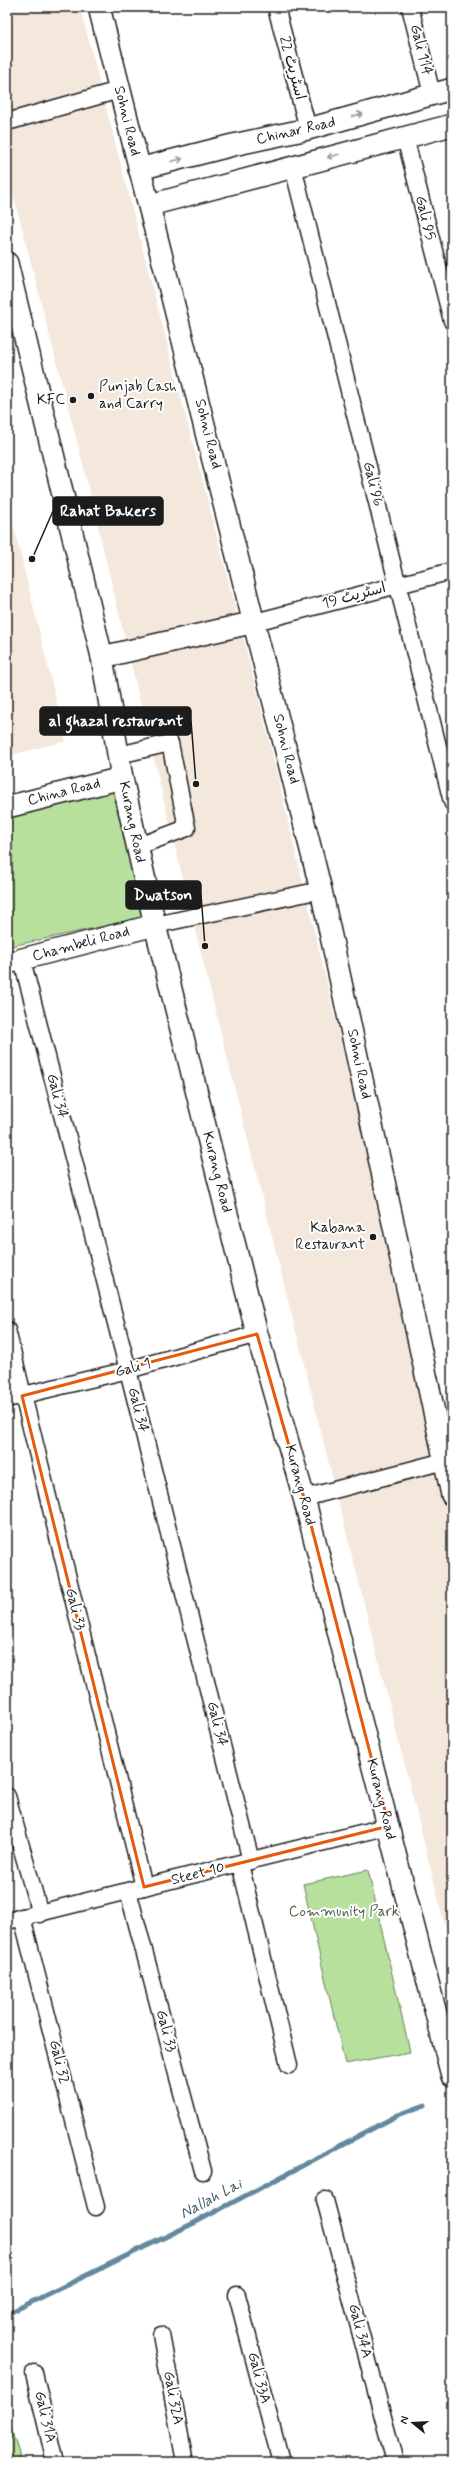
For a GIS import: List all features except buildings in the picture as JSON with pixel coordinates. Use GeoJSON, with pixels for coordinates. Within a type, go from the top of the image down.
{"type":"FeatureCollection","features":[{"type":"Feature","properties":{"kind":"street","name":"Sohni Road"},"geometry":{"type":"LineString","coordinates":[[99,7],[255,622],[321,890],[448,1460],[452,1495]]}},
{"type":"Feature","properties":{"kind":"street","name":"اسٹریٹ 22"},"geometry":{"type":"LineString","coordinates":[[276,7],[308,129]]}},
{"type":"Feature","properties":{"kind":"street","name":"Gali 114"},"geometry":{"type":"LineString","coordinates":[[410,7],[432,94]]}},
{"type":"Feature","properties":{"kind":"street","name":"Chinar Road"},"geometry":{"type":"LineString","coordinates":[[139,169],[233,145],[308,129],[452,89]]}},
{"type":"Feature","properties":{"kind":"street"},"geometry":{"type":"LineString","coordinates":[[7,122],[119,90]]}},
{"type":"Feature","properties":{"kind":"street"},"geometry":{"type":"LineString","coordinates":[[150,205],[452,125]]}},
{"type":"Feature","properties":{"kind":"street","name":"Gali 95"},"geometry":{"type":"LineString","coordinates":[[405,137],[452,321]]}},
{"type":"Feature","properties":{"kind":"street","name":"Gali 96"},"geometry":{"type":"LineString","coordinates":[[292,167],[399,584],[452,802]]}},
{"type":"Feature","properties":{"kind":"street","name":"Kurang Road"},"geometry":{"type":"LineString","coordinates":[[7,263],[102,657],[122,778],[136,847],[155,925],[257,1334],[304,1498],[452,2076]]}},
{"type":"Feature","properties":{"kind":"street","name":"اسٹریٹ 19"},"geometry":{"type":"LineString","coordinates":[[255,622],[452,571]]}},
{"type":"Feature","properties":{"kind":"street"},"geometry":{"type":"LineString","coordinates":[[102,657],[255,622]]}},
{"type":"Feature","properties":{"kind":"street"},"geometry":{"type":"LineString","coordinates":[[119,755],[170,743],[187,828],[136,847]]}},
{"type":"Feature","properties":{"kind":"street","name":"China Road"},"geometry":{"type":"LineString","coordinates":[[7,807],[122,778]]}},
{"type":"Feature","properties":{"kind":"street"},"geometry":{"type":"LineString","coordinates":[[155,925],[321,890]]}},
{"type":"Feature","properties":{"kind":"street","name":"Chambeli Road"},"geometry":{"type":"LineString","coordinates":[[14,962],[155,925]]}},
{"type":"Feature","properties":{"kind":"street","name":"Gali 34"},"geometry":{"type":"LineString","coordinates":[[14,962],[128,1370],[246,1862],[289,2065]]}},
{"type":"Feature","properties":{"kind":"street","name":"Gali 33"},"geometry":{"type":"LineString","coordinates":[[7,1330],[15,1398],[144,1887]]}},
{"type":"Feature","properties":{"kind":"street","name":"Gali 1"},"geometry":{"type":"LineString","coordinates":[[15,1398],[128,1370],[257,1334]]}},
{"type":"Feature","properties":{"kind":"street"},"geometry":{"type":"LineString","coordinates":[[304,1498],[448,1460]]}},
{"type":"Feature","properties":{"kind":"street"},"geometry":{"type":"LineString","coordinates":[[7,1796],[40,1914]]}},
{"type":"Feature","properties":{"kind":"street","name":"Steet 10"},"geometry":{"type":"LineString","coordinates":[[15,1919],[388,1826]]}},
{"type":"Feature","properties":{"kind":"street","name":"Gali 33"},"geometry":{"type":"LineString","coordinates":[[128,1891],[203,2171]]}},
{"type":"Feature","properties":{"kind":"street","name":"Gali 32"},"geometry":{"type":"LineString","coordinates":[[15,1919],[96,2207]]}},
{"type":"Feature","properties":{"kind":"street","name":"Gali 34A"},"geometry":{"type":"LineString","coordinates":[[325,2200],[395,2462]]}},
{"type":"Feature","properties":{"kind":"street","name":"Gali 33A"},"geometry":{"type":"LineString","coordinates":[[237,2294],[281,2462]]}},
{"type":"Feature","properties":{"kind":"street","name":"Gali 32A"},"geometry":{"type":"LineString","coordinates":[[161,2334],[185,2462]]}},
{"type":"Feature","properties":{"kind":"street","name":"Gali 31A"},"geometry":{"type":"LineString","coordinates":[[34,2372],[55,2462]]}},
{"type":"Feature","properties":{"kind":"highlighted area"},"geometry":{"type":"Polygon","coordinates":[[[257,1334],[304,1498],[389,1826],[144,1887],[22,1396],[257,1334]]]}},
{"type":"Feature","properties":{"kind":"shaded area"},"geometry":{"type":"Polygon","coordinates":[[[7,7],[80,7],[259,699],[452,1507],[452,1954],[193,921],[82,461],[7,170],[7,7]]]}},
{"type":"Feature","properties":{"kind":"shaded area"},"geometry":{"type":"Polygon","coordinates":[[[7,499],[66,741],[7,756],[7,499]]]}},
{"type":"Feature","properties":{"kind":"green space"},"geometry":{"type":"Polygon","coordinates":[[[118,788],[146,917],[7,947],[7,817],[118,788]]]}},
{"type":"Feature","properties":{"kind":"green space","name":"Community Park"},"geometry":{"type":"Polygon","coordinates":[[[368,1870],[410,2052],[345,2064],[303,1884],[368,1870]]]}},
{"type":"Feature","properties":{"kind":"green space"},"geometry":{"type":"Polygon","coordinates":[[[9,2423],[22,2462],[7,2462],[7,2424],[9,2423]]]}},
{"type":"Feature","properties":{"kind":"waterway","name":"Nallah Lai"},"geometry":{"type":"LineString","coordinates":[[7,2314],[194,2223],[398,2115],[425,2105]]}},
{"type":"Feature","properties":{"kind":"place","name":"Punjab Cash and Carry"},"geometry":{"type":"Point","coordinates":[91,396]}},
{"type":"Feature","properties":{"kind":"place","name":"KFC"},"geometry":{"type":"Point","coordinates":[73,400]}},
{"type":"Feature","properties":{"kind":"place","name":"Rahat Bakers"},"geometry":{"type":"Point","coordinates":[32,559]}},
{"type":"Feature","properties":{"kind":"place","name":"al ghazal restaurant"},"geometry":{"type":"Point","coordinates":[196,784]}},
{"type":"Feature","properties":{"kind":"place","name":"Dwatson"},"geometry":{"type":"Point","coordinates":[205,946]}},
{"type":"Feature","properties":{"kind":"place","name":"Kabana Restaurant"},"geometry":{"type":"Point","coordinates":[373,1237]}}]}
